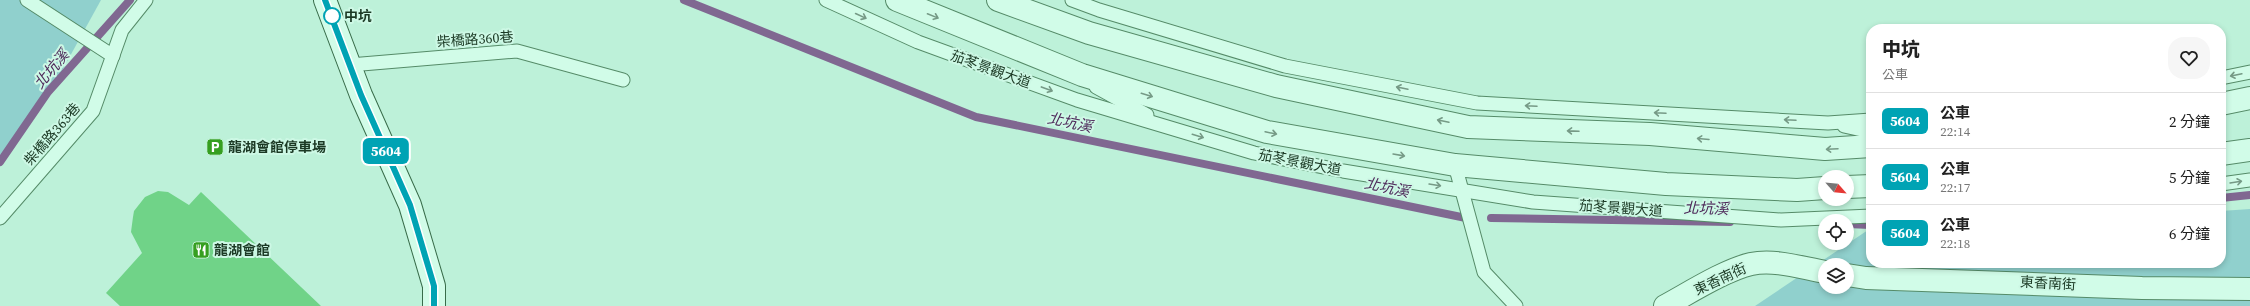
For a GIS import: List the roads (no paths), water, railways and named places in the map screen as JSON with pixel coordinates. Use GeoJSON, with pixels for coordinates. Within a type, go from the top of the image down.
{"type":"FeatureCollection","features":[{"type":"Feature","properties":{"kind":"street"},"geometry":{"type":"LineString","coordinates":[[325,0],[350,65],[410,205],[434,286],[434,306]]}},
{"type":"Feature","properties":{"kind":"street","name":"茄苳景觀大道"},"geometry":{"type":"LineString","coordinates":[[897,0],[1082,75],[1267,132],[1455,165],[1666,184],[1796,190],[1818,188]]}},
{"type":"Feature","properties":{"kind":"street"},"geometry":{"type":"LineString","coordinates":[[998,0],[1089,33],[1276,86],[1468,127],[1650,134],[1825,149],[1866,146]]}},
{"type":"Feature","properties":{"kind":"street"},"geometry":{"type":"LineString","coordinates":[[2226,103],[2250,98]]}},
{"type":"Feature","properties":{"kind":"street"},"geometry":{"type":"LineString","coordinates":[[2226,153],[2250,150]]}},
{"type":"Feature","properties":{"kind":"street"},"geometry":{"type":"LineString","coordinates":[[1854,187],[1866,186]]}},
{"type":"Feature","properties":{"kind":"street","name":"東香南街"},"geometry":{"type":"LineString","coordinates":[[1665,306],[1727,274],[1752,264],[1781,264],[1818,271]]}},
{"type":"Feature","properties":{"kind":"street","name":"東香南街"},"geometry":{"type":"LineString","coordinates":[[1854,276],[1866,278],[2142,288],[2250,289]]}},
{"type":"Feature","properties":{"kind":"lane"},"geometry":{"type":"LineString","coordinates":[[27,0],[113,56]]}},
{"type":"Feature","properties":{"kind":"lane","name":"柴橋路363巷"},"geometry":{"type":"LineString","coordinates":[[0,218],[93,111],[122,30],[146,0]]}},
{"type":"Feature","properties":{"kind":"lane","name":"茄苳景觀大道"},"geometry":{"type":"LineString","coordinates":[[826,0],[918,42],[1076,100],[1254,153],[1343,171],[1462,189],[1533,202],[1781,220],[1866,216]]}},
{"type":"Feature","properties":{"kind":"lane"},"geometry":{"type":"LineString","coordinates":[[1072,0],[1099,10],[1285,66],[1477,103],[1828,123],[1866,120]]}},
{"type":"Feature","properties":{"kind":"lane","name":"柴橋路360巷"},"geometry":{"type":"LineString","coordinates":[[350,65],[517,50],[623,80]]}},
{"type":"Feature","properties":{"kind":"lane"},"geometry":{"type":"LineString","coordinates":[[1049,62],[1173,129]]}},
{"type":"Feature","properties":{"kind":"lane"},"geometry":{"type":"LineString","coordinates":[[2226,77],[2250,72]]}},
{"type":"Feature","properties":{"kind":"lane"},"geometry":{"type":"LineString","coordinates":[[1468,127],[1477,103]]}},
{"type":"Feature","properties":{"kind":"lane"},"geometry":{"type":"LineString","coordinates":[[1828,123],[1866,131]]}},
{"type":"Feature","properties":{"kind":"lane"},"geometry":{"type":"LineString","coordinates":[[1455,165],[1484,272],[1516,306]]}},
{"type":"Feature","properties":{"kind":"lane"},"geometry":{"type":"LineString","coordinates":[[2226,183],[2250,180]]}},
{"type":"Feature","properties":{"kind":"waterway","name":"北坑溪"},"geometry":{"type":"LineString","coordinates":[[0,162],[48,92],[130,0]]}},
{"type":"Feature","properties":{"kind":"waterway","name":"北坑溪"},"geometry":{"type":"LineString","coordinates":[[684,0],[976,117],[1466,218]]}},
{"type":"Feature","properties":{"kind":"waterway","name":"北坑溪"},"geometry":{"type":"LineString","coordinates":[[2226,197],[2250,195]]}},
{"type":"Feature","properties":{"kind":"waterway","name":"北坑溪"},"geometry":{"type":"LineString","coordinates":[[1491,218],[1730,222]]}},
{"type":"Feature","properties":{"kind":"waterway","name":"北坑溪"},"geometry":{"type":"LineString","coordinates":[[1854,224],[1866,225]]}},
{"type":"Feature","properties":{"kind":"place","name":"中坑"},"geometry":{"type":"Point","coordinates":[332,16]}},
{"type":"Feature","properties":{"kind":"place","name":"龍湖會館停車場"},"geometry":{"type":"Point","coordinates":[215,147]}},
{"type":"Feature","properties":{"kind":"place","name":"龍湖會館"},"geometry":{"type":"Point","coordinates":[201,250]}}]}
